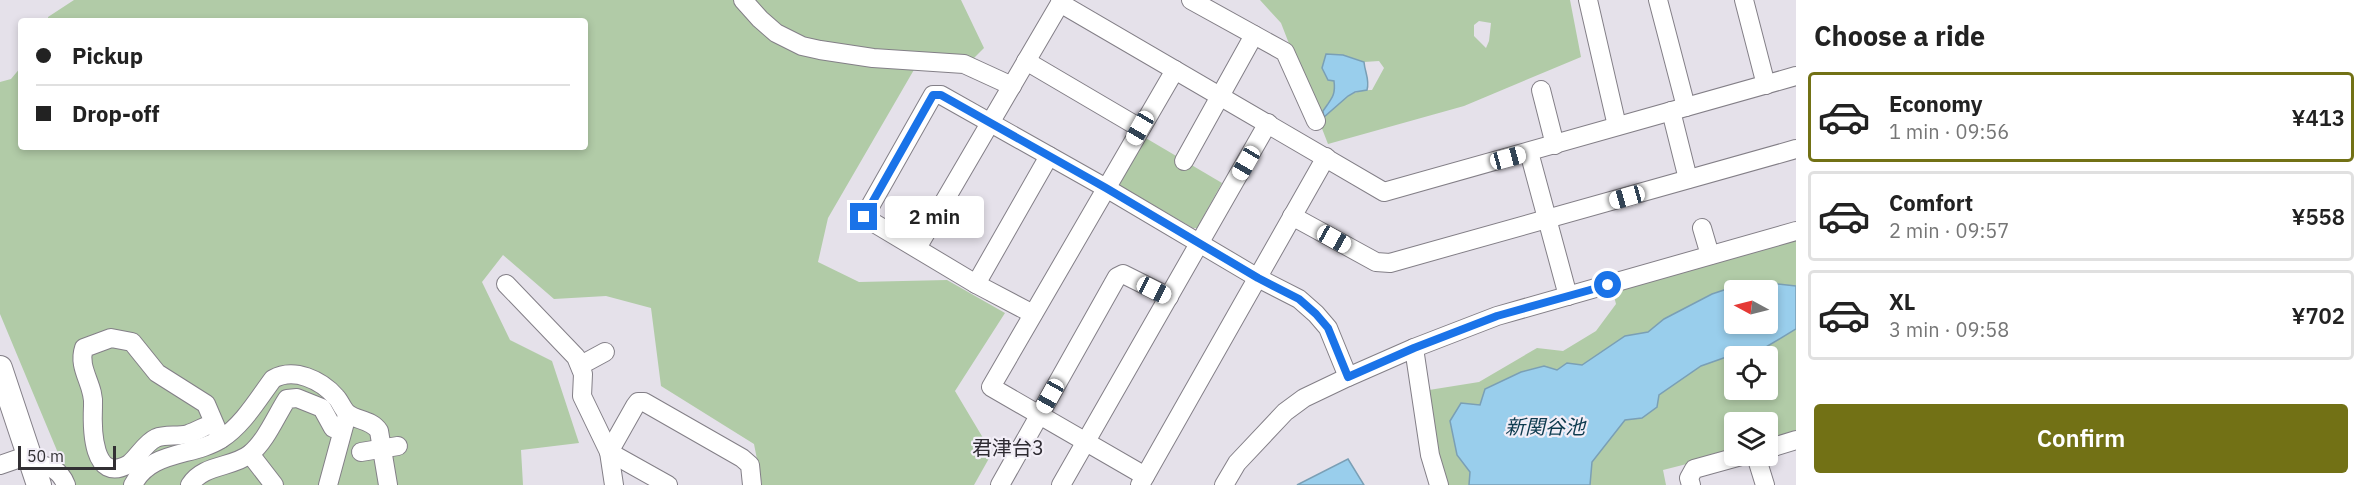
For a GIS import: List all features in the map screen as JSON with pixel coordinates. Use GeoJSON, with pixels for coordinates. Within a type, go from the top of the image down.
{"type":"FeatureCollection","features":[{"type":"Feature","properties":{"kind":"main road"},"geometry":{"type":"LineString","coordinates":[[0,368],[33,468]]}},
{"type":"Feature","properties":{"kind":"street"},"geometry":{"type":"LineString","coordinates":[[743,0],[760,20],[776,33],[802,46],[864,57],[964,64],[1012,86]]}},
{"type":"Feature","properties":{"kind":"street"},"geometry":{"type":"LineString","coordinates":[[1191,0],[1285,52],[1316,121]]}},
{"type":"Feature","properties":{"kind":"street"},"geometry":{"type":"LineString","coordinates":[[1588,0],[1617,126]]}},
{"type":"Feature","properties":{"kind":"street"},"geometry":{"type":"LineString","coordinates":[[1658,0],[1688,179]]}},
{"type":"Feature","properties":{"kind":"street"},"geometry":{"type":"LineString","coordinates":[[1744,0],[1766,85]]}},
{"type":"Feature","properties":{"kind":"street"},"geometry":{"type":"LineString","coordinates":[[917,248],[1061,2],[1384,192],[1796,76]]}},
{"type":"Feature","properties":{"kind":"street"},"geometry":{"type":"LineString","coordinates":[[1184,161],[1254,35]]}},
{"type":"Feature","properties":{"kind":"street"},"geometry":{"type":"LineString","coordinates":[[1026,61],[1140,128]]}},
{"type":"Feature","properties":{"kind":"street"},"geometry":{"type":"LineString","coordinates":[[1175,70],[991,387],[1143,480],[1326,158]]}},
{"type":"Feature","properties":{"kind":"street"},"geometry":{"type":"LineString","coordinates":[[1541,90],[1555,145]]}},
{"type":"Feature","properties":{"kind":"street"},"geometry":{"type":"LineString","coordinates":[[1033,314],[976,284],[864,217],[933,95],[941,95],[1106,188],[1258,278],[1299,299],[1328,328],[1348,377]]}},
{"type":"Feature","properties":{"kind":"street"},"geometry":{"type":"LineString","coordinates":[[1061,485],[1268,123]]}},
{"type":"Feature","properties":{"kind":"street"},"geometry":{"type":"LineString","coordinates":[[1292,216],[1383,264],[1796,149]]}},
{"type":"Feature","properties":{"kind":"street"},"geometry":{"type":"LineString","coordinates":[[1529,152],[1568,296]]}},
{"type":"Feature","properties":{"kind":"street"},"geometry":{"type":"LineString","coordinates":[[976,284],[1049,156]]}},
{"type":"Feature","properties":{"kind":"street"},"geometry":{"type":"LineString","coordinates":[[1702,228],[1710,255]]}},
{"type":"Feature","properties":{"kind":"street"},"geometry":{"type":"LineString","coordinates":[[1224,485],[1237,464],[1285,412],[1304,398],[1348,377],[1414,348],[1497,316],[1796,231]]}},
{"type":"Feature","properties":{"kind":"street"},"geometry":{"type":"LineString","coordinates":[[1000,485],[1117,277],[1123,274],[1169,297]]}},
{"type":"Feature","properties":{"kind":"street"},"geometry":{"type":"LineString","coordinates":[[506,284],[563,342],[581,365],[582,396],[609,452],[614,485]]}},
{"type":"Feature","properties":{"kind":"street"},"geometry":{"type":"LineString","coordinates":[[191,445],[153,439],[131,463],[119,471],[105,470],[94,442],[92,424],[94,401],[83,370],[84,348],[111,338],[132,342],[157,374],[206,404],[217,431]]}},
{"type":"Feature","properties":{"kind":"street"},"geometry":{"type":"LineString","coordinates":[[1414,348],[1430,455],[1439,485]]}},
{"type":"Feature","properties":{"kind":"street"},"geometry":{"type":"LineString","coordinates":[[581,365],[605,351]]}},
{"type":"Feature","properties":{"kind":"street"},"geometry":{"type":"LineString","coordinates":[[137,482],[142,471],[159,460],[217,431],[238,424],[273,379],[281,374],[302,375],[316,381],[336,396],[347,413],[375,425],[390,447],[388,485]]}},
{"type":"Feature","properties":{"kind":"street"},"geometry":{"type":"LineString","coordinates":[[191,445],[194,479],[250,454],[258,446],[287,399],[291,398],[322,408],[333,428]]}},
{"type":"Feature","properties":{"kind":"street"},"geometry":{"type":"LineString","coordinates":[[609,452],[635,406],[638,402],[644,402],[742,458],[750,465],[752,485]]}},
{"type":"Feature","properties":{"kind":"street"},"geometry":{"type":"LineString","coordinates":[[328,485],[347,413]]}},
{"type":"Feature","properties":{"kind":"street"},"geometry":{"type":"LineString","coordinates":[[1778,446],[1796,440]]}},
{"type":"Feature","properties":{"kind":"street"},"geometry":{"type":"LineString","coordinates":[[361,452],[390,447]]}},
{"type":"Feature","properties":{"kind":"street"},"geometry":{"type":"LineString","coordinates":[[609,452],[668,485]]}},
{"type":"Feature","properties":{"kind":"street"},"geometry":{"type":"LineString","coordinates":[[250,454],[274,485]]}},
{"type":"Feature","properties":{"kind":"street"},"geometry":{"type":"LineString","coordinates":[[1691,485],[1689,478],[1694,469],[1724,461]]}},
{"type":"Feature","properties":{"kind":"street"},"geometry":{"type":"LineString","coordinates":[[0,465],[33,468],[44,464],[56,470],[64,478],[66,485]]}},
{"type":"Feature","properties":{"kind":"street"},"geometry":{"type":"LineString","coordinates":[[1759,466],[1765,485]]}},
{"type":"Feature","properties":{"kind":"green space"},"geometry":{"type":"Polygon","coordinates":[[[74,0],[961,0],[984,48],[965,67],[915,68],[828,218],[818,262],[859,282],[947,280],[1005,313],[955,391],[992,453],[974,485],[762,485],[754,444],[661,386],[651,308],[606,296],[554,299],[503,255],[482,282],[510,340],[552,361],[579,443],[521,450],[523,485],[68,485],[58,453],[0,314],[0,82],[11,79],[18,71],[18,150],[588,150],[588,18],[48,17],[74,0]]]}},
{"type":"Feature","properties":{"kind":"green space"},"geometry":{"type":"Polygon","coordinates":[[[1260,0],[1570,0],[1581,57],[1464,106],[1328,144],[1281,23],[1260,0]],[[1479,21],[1474,25],[1474,36],[1486,48],[1491,23],[1479,21]],[[1348,58],[1334,81],[1334,94],[1327,104],[1327,115],[1347,97],[1365,90],[1372,90],[1384,68],[1379,61],[1364,62],[1348,58]]]}},
{"type":"Feature","properties":{"kind":"green space"},"geometry":{"type":"Polygon","coordinates":[[[1144,137],[1222,183],[1197,228],[1193,228],[1119,185],[1118,182],[1144,137]]]}},
{"type":"Feature","properties":{"kind":"green space"},"geometry":{"type":"Polygon","coordinates":[[[1796,238],[1796,432],[1778,438],[1778,412],[1724,412],[1724,455],[1663,470],[1666,485],[1444,485],[1434,454],[1429,390],[1479,382],[1537,348],[1563,351],[1596,331],[1616,304],[1613,292],[1796,238]]]}},
{"type":"Feature","properties":{"kind":"water"},"geometry":{"type":"Polygon","coordinates":[[[1326,54],[1343,55],[1364,62],[1368,83],[1367,90],[1348,96],[1324,117],[1323,111],[1334,90],[1334,81],[1328,80],[1322,68],[1326,54]]]}},
{"type":"Feature","properties":{"kind":"water","name":"新関谷池"},"geometry":{"type":"Polygon","coordinates":[[[1778,284],[1796,286],[1796,329],[1768,346],[1724,346],[1724,358],[1701,366],[1659,395],[1657,407],[1642,418],[1625,420],[1592,462],[1590,485],[1469,485],[1470,472],[1457,455],[1450,421],[1461,403],[1480,405],[1485,389],[1521,372],[1544,366],[1557,370],[1567,363],[1582,365],[1625,336],[1648,332],[1664,319],[1724,290],[1724,334],[1778,334],[1778,284]]]}},
{"type":"Feature","properties":{"kind":"water"},"geometry":{"type":"Polygon","coordinates":[[[1348,459],[1364,485],[1297,485],[1348,459]]]}},
{"type":"Feature","properties":{"kind":"district","name":"君津台3"},"geometry":{"type":"Point","coordinates":[1008,448]}},
{"type":"Feature","properties":{"kind":"route"},"geometry":{"type":"LineString","coordinates":[[864,217],[933,95],[941,95],[1106,188],[1258,278],[1299,299],[1328,328],[1348,377],[1414,348],[1497,316],[1608,285]]}}]}
